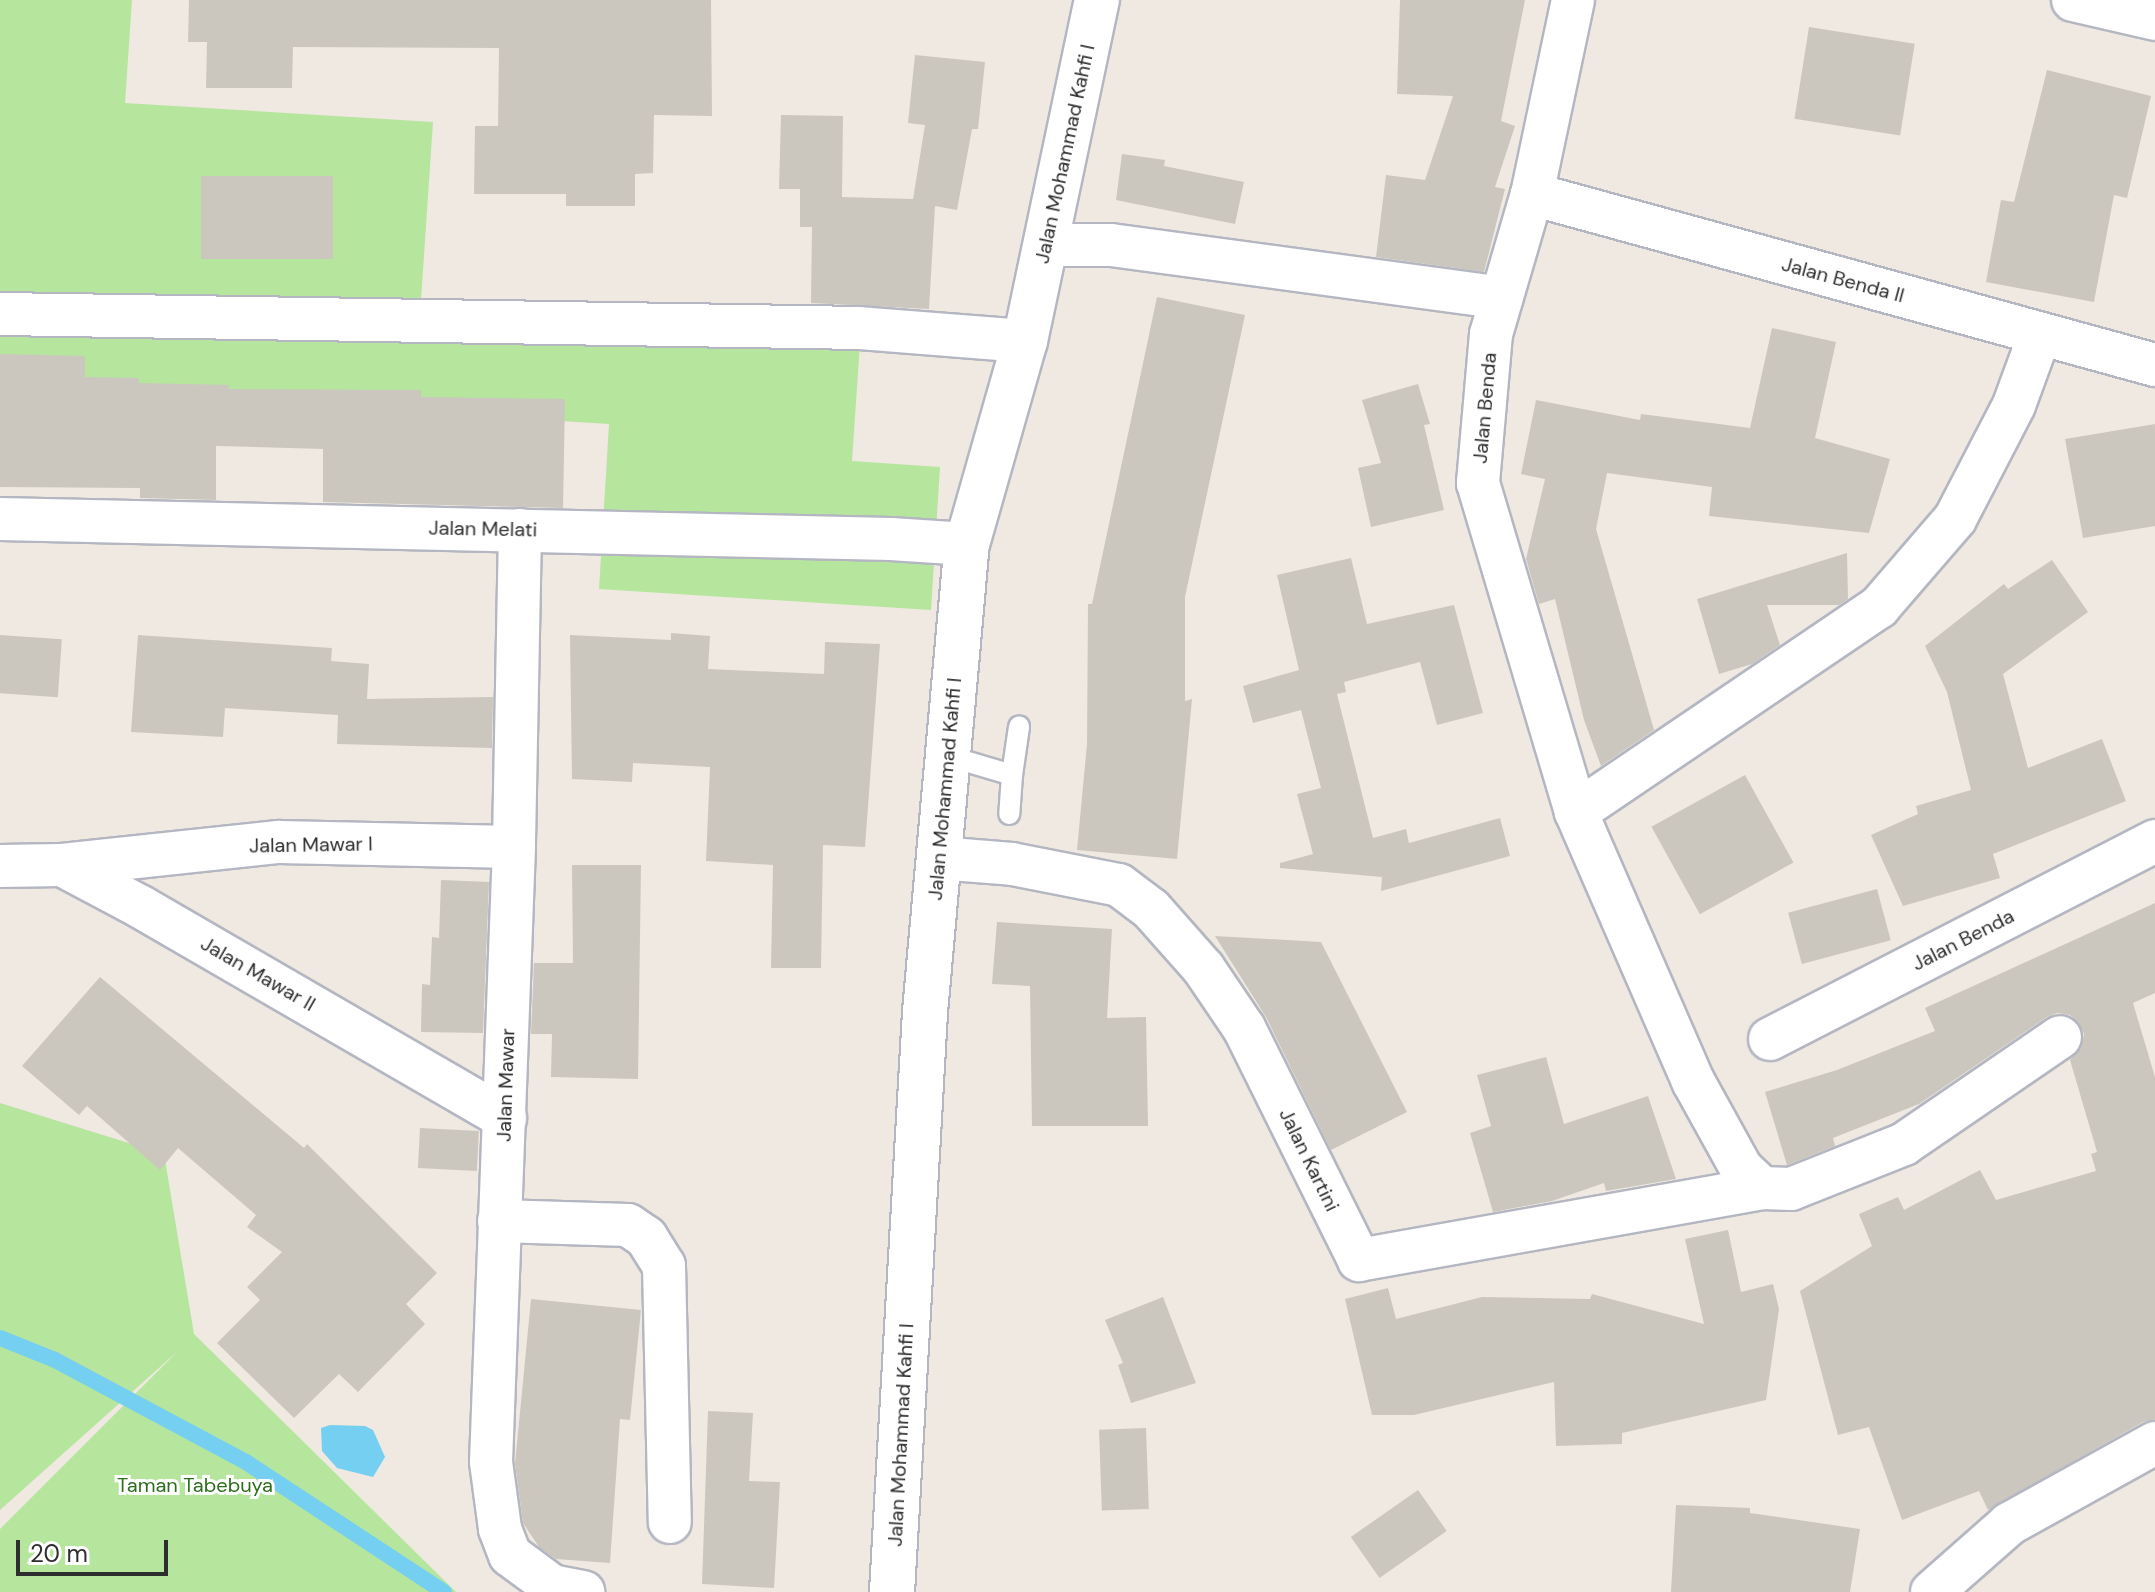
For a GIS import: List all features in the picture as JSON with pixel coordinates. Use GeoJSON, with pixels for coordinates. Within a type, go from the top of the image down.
{"type":"FeatureCollection","features":[{"type":"Feature","properties":{"kind":"main road","name":"Jalan Mohammad Kahfi I"},"geometry":{"type":"LineString","coordinates":[[892,1592],[925,1012],[967,544],[1025,341],[1097,0]]}},
{"type":"Feature","properties":{"kind":"street","name":"Jalan Benda"},"geometry":{"type":"LineString","coordinates":[[1573,0],[1532,194],[1491,334],[1478,483],[1576,812],[1693,1081],[1741,1168],[1762,1188]]}},
{"type":"Feature","properties":{"kind":"street"},"geometry":{"type":"LineString","coordinates":[[2073,0],[2155,19]]}},
{"type":"Feature","properties":{"kind":"street","name":"Jalan Benda II"},"geometry":{"type":"LineString","coordinates":[[1532,194],[2155,365]]}},
{"type":"Feature","properties":{"kind":"street"},"geometry":{"type":"LineString","coordinates":[[1046,245],[1111,245],[1501,298]]}},
{"type":"Feature","properties":{"kind":"street"},"geometry":{"type":"LineString","coordinates":[[0,314],[859,328],[1025,341]]}},
{"type":"Feature","properties":{"kind":"street"},"geometry":{"type":"LineString","coordinates":[[1576,812],[1879,607],[1955,519],[2014,405],[2040,334]]}},
{"type":"Feature","properties":{"kind":"street","name":"Jalan Melati"},"geometry":{"type":"LineString","coordinates":[[0,519],[520,530],[967,544]]}},
{"type":"Feature","properties":{"kind":"street","name":"Jalan Mawar"},"geometry":{"type":"LineString","coordinates":[[520,530],[514,847],[491,1462],[500,1529],[510,1555],[552,1586],[583,1592]]}},
{"type":"Feature","properties":{"kind":"street","name":"Jalan Benda"},"geometry":{"type":"LineString","coordinates":[[1770,1039],[2155,841]]}},
{"type":"Feature","properties":{"kind":"street","name":"Jalan Mawar I"},"geometry":{"type":"LineString","coordinates":[[62,865],[279,842],[514,847]]}},
{"type":"Feature","properties":{"kind":"street","name":"Jalan Kartini"},"geometry":{"type":"LineString","coordinates":[[938,858],[1012,864],[1119,885],[1151,909],[1204,969],[1244,1028],[1359,1260],[1762,1188]]}},
{"type":"Feature","properties":{"kind":"street","name":"Jalan Mawar II"},"geometry":{"type":"LineString","coordinates":[[0,866],[62,865],[141,907],[505,1118]]}},
{"type":"Feature","properties":{"kind":"street"},"geometry":{"type":"LineString","coordinates":[[1762,1188],[1791,1189],[1904,1144],[2060,1037]]}},
{"type":"Feature","properties":{"kind":"street"},"geometry":{"type":"LineString","coordinates":[[499,1221],[628,1225],[646,1237],[664,1266],[670,1522]]}},
{"type":"Feature","properties":{"kind":"street"},"geometry":{"type":"LineString","coordinates":[[1932,1592],[2009,1524],[2155,1443]]}},
{"type":"Feature","properties":{"kind":"lane"},"geometry":{"type":"LineString","coordinates":[[1009,814],[1019,727]]}},
{"type":"Feature","properties":{"kind":"lane"},"geometry":{"type":"LineString","coordinates":[[948,756],[1012,775]]}},
{"type":"Feature","properties":{"kind":"green space"},"geometry":{"type":"Polygon","coordinates":[[[0,0],[132,0],[125,103],[433,122],[421,300],[861,328],[852,461],[940,467],[931,610],[599,589],[609,424],[0,386],[0,0]]]}},
{"type":"Feature","properties":{"kind":"green space","name":"Taman Tabebuya"},"geometry":{"type":"Polygon","coordinates":[[[0,1103],[164,1154],[194,1334],[456,1592],[0,1592],[0,1529],[178,1351],[0,1510],[0,1103]]]}},
{"type":"Feature","properties":{"kind":"water"},"geometry":{"type":"Polygon","coordinates":[[[330,1425],[365,1426],[373,1430],[385,1457],[373,1477],[337,1468],[322,1451],[321,1428],[330,1425]]]}},
{"type":"Feature","properties":{"kind":"building"},"geometry":{"type":"Polygon","coordinates":[[[189,0],[711,0],[712,116],[654,115],[653,173],[635,174],[635,206],[566,206],[566,194],[474,194],[475,126],[498,126],[499,48],[293,47],[292,88],[206,88],[207,42],[188,42],[189,0]]]}},
{"type":"Feature","properties":{"kind":"building"},"geometry":{"type":"Polygon","coordinates":[[[1400,0],[1525,0],[1501,121],[1515,126],[1495,187],[1505,189],[1484,272],[1376,257],[1386,175],[1425,180],[1453,96],[1397,94],[1400,0]]]}},
{"type":"Feature","properties":{"kind":"building"},"geometry":{"type":"Polygon","coordinates":[[[1809,27],[1915,44],[1900,136],[1794,119],[1809,27]]]}},
{"type":"Feature","properties":{"kind":"building"},"geometry":{"type":"Polygon","coordinates":[[[915,55],[985,62],[978,129],[972,129],[957,210],[935,206],[929,309],[811,303],[812,227],[800,227],[800,189],[779,189],[781,115],[843,116],[842,197],[913,199],[925,125],[908,123],[915,55]]]}},
{"type":"Feature","properties":{"kind":"building"},"geometry":{"type":"Polygon","coordinates":[[[2047,70],[2151,96],[2127,198],[2114,195],[2094,302],[1986,282],[2001,200],[2014,202],[2047,70]]]}},
{"type":"Feature","properties":{"kind":"building"},"geometry":{"type":"Polygon","coordinates":[[[1122,154],[1165,160],[1164,166],[1244,182],[1235,224],[1116,200],[1122,154]]]}},
{"type":"Feature","properties":{"kind":"building"},"geometry":{"type":"Polygon","coordinates":[[[201,176],[333,176],[333,259],[201,259],[201,176]]]}},
{"type":"Feature","properties":{"kind":"building"},"geometry":{"type":"Polygon","coordinates":[[[1157,297],[1245,315],[1185,597],[1185,701],[1192,699],[1177,859],[1077,850],[1087,744],[1088,604],[1092,604],[1157,297]]]}},
{"type":"Feature","properties":{"kind":"building"},"geometry":{"type":"Polygon","coordinates":[[[1772,328],[1836,342],[1815,438],[1890,459],[1869,533],[1709,516],[1712,487],[1607,473],[1596,529],[1654,730],[1601,766],[1584,720],[1555,599],[1539,604],[1526,559],[1545,479],[1521,474],[1536,400],[1640,420],[1641,414],[1750,428],[1772,328]]]}},
{"type":"Feature","properties":{"kind":"building"},"geometry":{"type":"Polygon","coordinates":[[[0,354],[85,356],[85,377],[139,378],[139,383],[229,385],[229,389],[421,390],[421,397],[565,399],[563,508],[323,502],[323,449],[216,446],[216,500],[140,498],[140,488],[0,487],[0,354]]]}},
{"type":"Feature","properties":{"kind":"building"},"geometry":{"type":"Polygon","coordinates":[[[1418,384],[1430,424],[1424,425],[1444,510],[1371,527],[1358,468],[1381,463],[1362,400],[1418,384]]]}},
{"type":"Feature","properties":{"kind":"building"},"geometry":{"type":"Polygon","coordinates":[[[2155,424],[2155,526],[2083,538],[2065,439],[2155,424]]]}},
{"type":"Feature","properties":{"kind":"building"},"geometry":{"type":"Polygon","coordinates":[[[1847,553],[1848,599],[1839,605],[1767,605],[1780,645],[1752,664],[1719,674],[1697,599],[1847,553]]]}},
{"type":"Feature","properties":{"kind":"building"},"geometry":{"type":"Polygon","coordinates":[[[1351,558],[1367,624],[1454,605],[1483,713],[1437,725],[1420,662],[1344,682],[1346,692],[1337,694],[1373,838],[1406,829],[1409,843],[1500,818],[1510,856],[1381,891],[1382,877],[1280,868],[1280,863],[1313,854],[1297,794],[1321,788],[1301,710],[1253,723],[1243,686],[1299,670],[1277,575],[1351,558]]]}},
{"type":"Feature","properties":{"kind":"building"},"geometry":{"type":"Polygon","coordinates":[[[2052,560],[2088,612],[2003,674],[2028,768],[2102,739],[2126,801],[1993,854],[2000,878],[1903,906],[1871,835],[1918,814],[1916,806],[1971,790],[1947,692],[1925,646],[2004,584],[2008,589],[2052,560]]]}},
{"type":"Feature","properties":{"kind":"building"},"geometry":{"type":"Polygon","coordinates":[[[671,633],[710,636],[708,669],[824,674],[825,642],[880,644],[865,847],[823,845],[821,968],[771,968],[773,865],[706,861],[710,767],[633,763],[632,782],[572,779],[570,635],[671,640],[671,633]]]}},
{"type":"Feature","properties":{"kind":"building"},"geometry":{"type":"Polygon","coordinates":[[[0,635],[62,639],[58,697],[0,693],[0,635]]]}},
{"type":"Feature","properties":{"kind":"building"},"geometry":{"type":"Polygon","coordinates":[[[138,635],[332,648],[331,661],[369,664],[367,699],[493,697],[492,748],[337,744],[338,715],[225,708],[223,737],[131,732],[138,635]]]}},
{"type":"Feature","properties":{"kind":"building"},"geometry":{"type":"Polygon","coordinates":[[[1745,775],[1793,862],[1700,914],[1651,827],[1745,775]]]}},
{"type":"Feature","properties":{"kind":"building"},"geometry":{"type":"Polygon","coordinates":[[[572,865],[641,865],[638,1079],[551,1077],[552,1034],[531,1034],[534,963],[573,963],[572,865]]]}},
{"type":"Feature","properties":{"kind":"building"},"geometry":{"type":"Polygon","coordinates":[[[441,880],[489,882],[483,1033],[421,1032],[422,984],[430,985],[432,937],[439,938],[441,880]]]}},
{"type":"Feature","properties":{"kind":"building"},"geometry":{"type":"Polygon","coordinates":[[[1877,889],[1891,940],[1802,964],[1788,913],[1877,889]]]}},
{"type":"Feature","properties":{"kind":"building"},"geometry":{"type":"Polygon","coordinates":[[[2155,903],[2155,993],[2133,1003],[2155,1077],[2155,1419],[2143,1422],[1988,1510],[1979,1491],[1902,1520],[1869,1427],[1838,1435],[1800,1291],[1872,1246],[1859,1214],[1898,1197],[1904,1210],[1980,1170],[1996,1200],[2096,1171],[2091,1154],[2097,1152],[2070,1060],[2081,1048],[2084,1034],[2079,1023],[2070,1015],[2057,1013],[2047,1017],[1919,1104],[1833,1138],[1835,1146],[1787,1165],[1765,1092],[1837,1070],[1935,1031],[1925,1008],[2155,903]]]}},
{"type":"Feature","properties":{"kind":"building"},"geometry":{"type":"Polygon","coordinates":[[[997,922],[1112,929],[1107,1018],[1146,1017],[1148,1126],[1032,1126],[1030,986],[992,984],[997,922]]]}},
{"type":"Feature","properties":{"kind":"building"},"geometry":{"type":"Polygon","coordinates":[[[1215,936],[1321,942],[1407,1112],[1331,1150],[1266,1017],[1215,936]]]}},
{"type":"Feature","properties":{"kind":"building"},"geometry":{"type":"Polygon","coordinates":[[[100,977],[304,1148],[307,1144],[437,1273],[406,1304],[425,1324],[358,1392],[339,1374],[294,1418],[217,1343],[260,1300],[247,1287],[282,1252],[247,1227],[256,1215],[178,1148],[160,1170],[87,1106],[79,1115],[22,1066],[100,977]]]}},
{"type":"Feature","properties":{"kind":"building"},"geometry":{"type":"Polygon","coordinates":[[[1546,1057],[1564,1124],[1648,1096],[1676,1179],[1606,1191],[1604,1183],[1552,1201],[1493,1212],[1470,1133],[1491,1126],[1477,1075],[1546,1057]]]}},
{"type":"Feature","properties":{"kind":"building"},"geometry":{"type":"Polygon","coordinates":[[[420,1128],[479,1131],[477,1171],[418,1168],[420,1128]]]}},
{"type":"Feature","properties":{"kind":"building"},"geometry":{"type":"Polygon","coordinates":[[[1728,1230],[1741,1292],[1773,1284],[1779,1309],[1766,1400],[1622,1433],[1622,1444],[1556,1446],[1554,1382],[1414,1415],[1372,1415],[1345,1299],[1388,1288],[1396,1319],[1482,1297],[1590,1299],[1592,1294],[1704,1324],[1685,1239],[1728,1230]]]}},
{"type":"Feature","properties":{"kind":"building"},"geometry":{"type":"Polygon","coordinates":[[[1163,1297],[1196,1383],[1131,1403],[1118,1365],[1123,1363],[1105,1320],[1163,1297]]]}},
{"type":"Feature","properties":{"kind":"building"},"geometry":{"type":"Polygon","coordinates":[[[531,1299],[641,1310],[630,1420],[620,1419],[610,1563],[556,1559],[539,1547],[523,1523],[515,1464],[531,1299]]]}},
{"type":"Feature","properties":{"kind":"building"},"geometry":{"type":"Polygon","coordinates":[[[708,1411],[753,1413],[749,1481],[780,1482],[774,1588],[702,1584],[708,1411]]]}},
{"type":"Feature","properties":{"kind":"building"},"geometry":{"type":"Polygon","coordinates":[[[1146,1428],[1149,1509],[1102,1511],[1099,1430],[1146,1428]]]}},
{"type":"Feature","properties":{"kind":"building"},"geometry":{"type":"Polygon","coordinates":[[[1418,1490],[1447,1531],[1380,1578],[1351,1537],[1418,1490]]]}},
{"type":"Feature","properties":{"kind":"building"},"geometry":{"type":"Polygon","coordinates":[[[1676,1505],[1750,1508],[1750,1513],[1860,1529],[1850,1592],[1671,1592],[1676,1505]]]}},
{"type":"Feature","properties":{"kind":"waterway"},"geometry":{"type":"LineString","coordinates":[[0,1338],[55,1360],[246,1462],[444,1592]]}}]}
